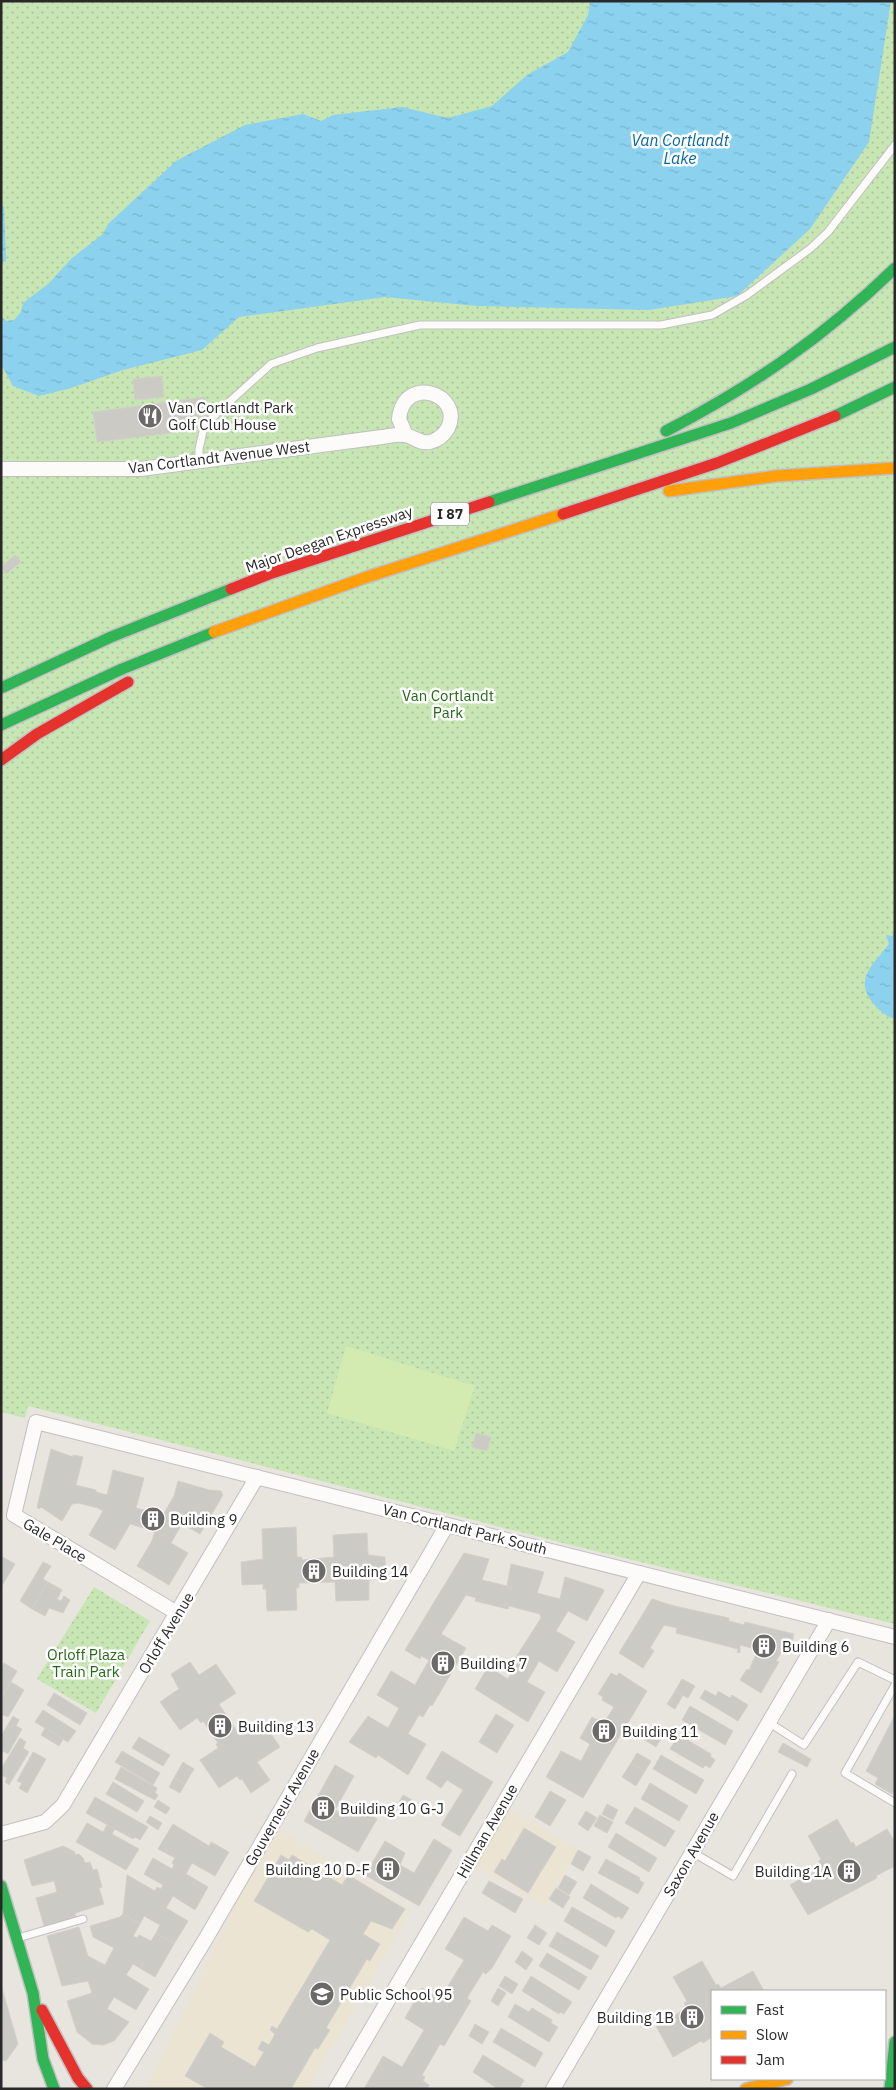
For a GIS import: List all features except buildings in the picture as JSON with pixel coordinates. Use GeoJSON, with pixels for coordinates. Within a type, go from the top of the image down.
{"type":"FeatureCollection","features":[{"type":"Feature","properties":{"kind":"main road"},"geometry":{"type":"LineString","coordinates":[[599,465],[717,405],[784,364],[834,326],[895,268]]}},
{"type":"Feature","properties":{"kind":"main road","name":"Major Deegan Expressway"},"geometry":{"type":"LineString","coordinates":[[1,688],[110,637],[218,593],[327,555],[731,423],[812,389],[895,347]]}},
{"type":"Feature","properties":{"kind":"main road","name":"I 87"},"geometry":{"type":"LineString","coordinates":[[1,725],[117,670],[232,623],[340,585],[610,499],[776,443],[895,387]]}},
{"type":"Feature","properties":{"kind":"main road"},"geometry":{"type":"LineString","coordinates":[[610,499],[776,476],[895,468]]}},
{"type":"Feature","properties":{"kind":"main road"},"geometry":{"type":"LineString","coordinates":[[1,760],[59,720],[232,623]]}},
{"type":"Feature","properties":{"kind":"main road"},"geometry":{"type":"LineString","coordinates":[[1,1886],[33,1993],[42,2059],[54,2089]]}},
{"type":"Feature","properties":{"kind":"main road"},"geometry":{"type":"LineString","coordinates":[[33,1993],[81,2087]]}},
{"type":"Feature","properties":{"kind":"main road"},"geometry":{"type":"LineString","coordinates":[[895,2042],[891,2058],[889,2089],[895,2088]]}},
{"type":"Feature","properties":{"kind":"main road"},"geometry":{"type":"LineString","coordinates":[[746,2089],[783,2080]]}},
{"type":"Feature","properties":{"kind":"street","name":"Van Cortlandt Avenue West"},"geometry":{"type":"LineString","coordinates":[[1,469],[141,469],[199,463],[344,441],[406,435]]}},
{"type":"Feature","properties":{"kind":"street","name":"Van Cortlandt Park South"},"geometry":{"type":"LineString","coordinates":[[36,1422],[895,1637]]}},
{"type":"Feature","properties":{"kind":"street","name":"Gale Place"},"geometry":{"type":"LineString","coordinates":[[36,1422],[14,1515],[177,1614]]}},
{"type":"Feature","properties":{"kind":"street","name":"Orloff Avenue"},"geometry":{"type":"LineString","coordinates":[[1,1834],[34,1827],[44,1822],[57,1812],[70,1796],[257,1477]]}},
{"type":"Feature","properties":{"kind":"street","name":"Gouverneur Avenue"},"geometry":{"type":"LineString","coordinates":[[114,2089],[205,1940],[447,1525]]}},
{"type":"Feature","properties":{"kind":"street","name":"Hillman Avenue"},"geometry":{"type":"LineString","coordinates":[[336,2089],[639,1573]]}},
{"type":"Feature","properties":{"kind":"street","name":"Saxon Avenue"},"geometry":{"type":"LineString","coordinates":[[553,2089],[829,1620]]}},
{"type":"Feature","properties":{"kind":"lane"},"geometry":{"type":"LineString","coordinates":[[199,463],[198,449],[204,427],[217,413],[271,364],[317,348],[420,325],[662,325],[712,315],[747,295],[811,248],[828,232],[895,145]]}},
{"type":"Feature","properties":{"kind":"lane"},"geometry":{"type":"LineString","coordinates":[[768,1722],[804,1746],[858,1662],[895,1680]]}},
{"type":"Feature","properties":{"kind":"lane"},"geometry":{"type":"LineString","coordinates":[[895,1685],[845,1773],[895,1803]]}},
{"type":"Feature","properties":{"kind":"lane"},"geometry":{"type":"LineString","coordinates":[[692,1852],[733,1876],[792,1774]]}},
{"type":"Feature","properties":{"kind":"lane"},"geometry":{"type":"LineString","coordinates":[[18,1938],[84,1919]]}},
{"type":"Feature","properties":{"kind":"shaded area"},"geometry":{"type":"Polygon","coordinates":[[[507,1808],[578,1849],[545,1906],[473,1865],[507,1808]]]}},
{"type":"Feature","properties":{"kind":"shaded area"},"geometry":{"type":"Polygon","coordinates":[[[278,1829],[411,1910],[308,2089],[146,2087],[260,1854],[278,1829]]]}},
{"type":"Feature","properties":{"kind":"green space","name":"Van Cortlandt Park"},"geometry":{"type":"Polygon","coordinates":[[[1,1],[895,1],[895,1624],[571,1545],[28,1406],[25,1418],[1,1412],[1,1]]]}},
{"type":"Feature","properties":{"kind":"green space"},"geometry":{"type":"Polygon","coordinates":[[[346,1346],[475,1386],[454,1451],[327,1413],[346,1346]]]}},
{"type":"Feature","properties":{"kind":"green space","name":"Orloff Plaza Train Park"},"geometry":{"type":"Polygon","coordinates":[[[94,1587],[150,1621],[96,1713],[37,1679],[94,1587]]]}},
{"type":"Feature","properties":{"kind":"water","name":"Van Cortlandt Lake"},"geometry":{"type":"Polygon","coordinates":[[[590,1],[891,1],[869,142],[810,229],[737,296],[649,310],[477,306],[385,297],[239,317],[202,350],[123,370],[71,388],[39,396],[13,386],[1,364],[1,316],[6,321],[14,320],[21,312],[23,303],[48,284],[72,258],[103,234],[108,224],[176,161],[245,125],[303,114],[321,121],[333,115],[402,107],[448,118],[492,106],[527,75],[568,52],[588,15],[590,1]]]}},
{"type":"Feature","properties":{"kind":"water"},"geometry":{"type":"Polygon","coordinates":[[[1,204],[4,207],[6,260],[1,266],[1,204]]]}},
{"type":"Feature","properties":{"kind":"water"},"geometry":{"type":"Polygon","coordinates":[[[895,932],[895,1019],[875,1006],[867,994],[865,979],[872,965],[889,944],[886,935],[892,936],[895,932]]]}},
{"type":"Feature","properties":{"kind":"traffic: fast"},"geometry":{"type":"LineString","coordinates":[[666,431],[729,396],[787,358],[842,316],[895,268]]}},
{"type":"Feature","properties":{"kind":"traffic: fast"},"geometry":{"type":"LineString","coordinates":[[489,502],[731,423],[811,389],[895,347]]}},
{"type":"Feature","properties":{"kind":"traffic: fast"},"geometry":{"type":"LineString","coordinates":[[835,416],[895,387]]}},
{"type":"Feature","properties":{"kind":"traffic: fast"},"geometry":{"type":"LineString","coordinates":[[1,688],[111,637],[231,589]]}},
{"type":"Feature","properties":{"kind":"traffic: fast"},"geometry":{"type":"LineString","coordinates":[[1,725],[122,669],[214,632]]}},
{"type":"Feature","properties":{"kind":"traffic: fast"},"geometry":{"type":"LineString","coordinates":[[1,1886],[33,1993],[43,2059],[54,2089]]}},
{"type":"Feature","properties":{"kind":"traffic: fast"},"geometry":{"type":"LineString","coordinates":[[890,2089],[895,2042]]}},
{"type":"Feature","properties":{"kind":"traffic: slow"},"geometry":{"type":"LineString","coordinates":[[669,491],[776,476],[895,468]]}},
{"type":"Feature","properties":{"kind":"traffic: slow"},"geometry":{"type":"LineString","coordinates":[[214,632],[367,577],[563,514]]}},
{"type":"Feature","properties":{"kind":"traffic: slow"},"geometry":{"type":"LineString","coordinates":[[746,2089],[783,2080]]}},
{"type":"Feature","properties":{"kind":"traffic: jam"},"geometry":{"type":"LineString","coordinates":[[563,514],[717,463],[835,416]]}},
{"type":"Feature","properties":{"kind":"traffic: jam"},"geometry":{"type":"LineString","coordinates":[[231,589],[272,573],[489,502]]}},
{"type":"Feature","properties":{"kind":"traffic: jam"},"geometry":{"type":"LineString","coordinates":[[1,760],[37,734],[128,682]]}},
{"type":"Feature","properties":{"kind":"traffic: jam"},"geometry":{"type":"LineString","coordinates":[[42,2010],[78,2078],[87,2089]]}},
{"type":"Feature","properties":{"kind":"place","name":"Van Cortlandt Park Golf Club House"},"geometry":{"type":"Point","coordinates":[150,416]}},
{"type":"Feature","properties":{"kind":"place","name":"Building 9"},"geometry":{"type":"Point","coordinates":[153,1519]}},
{"type":"Feature","properties":{"kind":"place","name":"Building 14"},"geometry":{"type":"Point","coordinates":[314,1571]}},
{"type":"Feature","properties":{"kind":"place","name":"Building 6"},"geometry":{"type":"Point","coordinates":[764,1646]}},
{"type":"Feature","properties":{"kind":"place","name":"Building 7"},"geometry":{"type":"Point","coordinates":[443,1663]}},
{"type":"Feature","properties":{"kind":"place","name":"Building 13"},"geometry":{"type":"Point","coordinates":[220,1726]}},
{"type":"Feature","properties":{"kind":"place","name":"Building 11"},"geometry":{"type":"Point","coordinates":[604,1731]}},
{"type":"Feature","properties":{"kind":"place","name":"Building 10 G-J"},"geometry":{"type":"Point","coordinates":[323,1808]}},
{"type":"Feature","properties":{"kind":"place","name":"Building 10 D-F"},"geometry":{"type":"Point","coordinates":[388,1869]}},
{"type":"Feature","properties":{"kind":"place","name":"Building 1A"},"geometry":{"type":"Point","coordinates":[849,1871]}},
{"type":"Feature","properties":{"kind":"place","name":"Public School 95"},"geometry":{"type":"Point","coordinates":[322,1994]}},
{"type":"Feature","properties":{"kind":"place","name":"Building 1B"},"geometry":{"type":"Point","coordinates":[692,2017]}}]}
